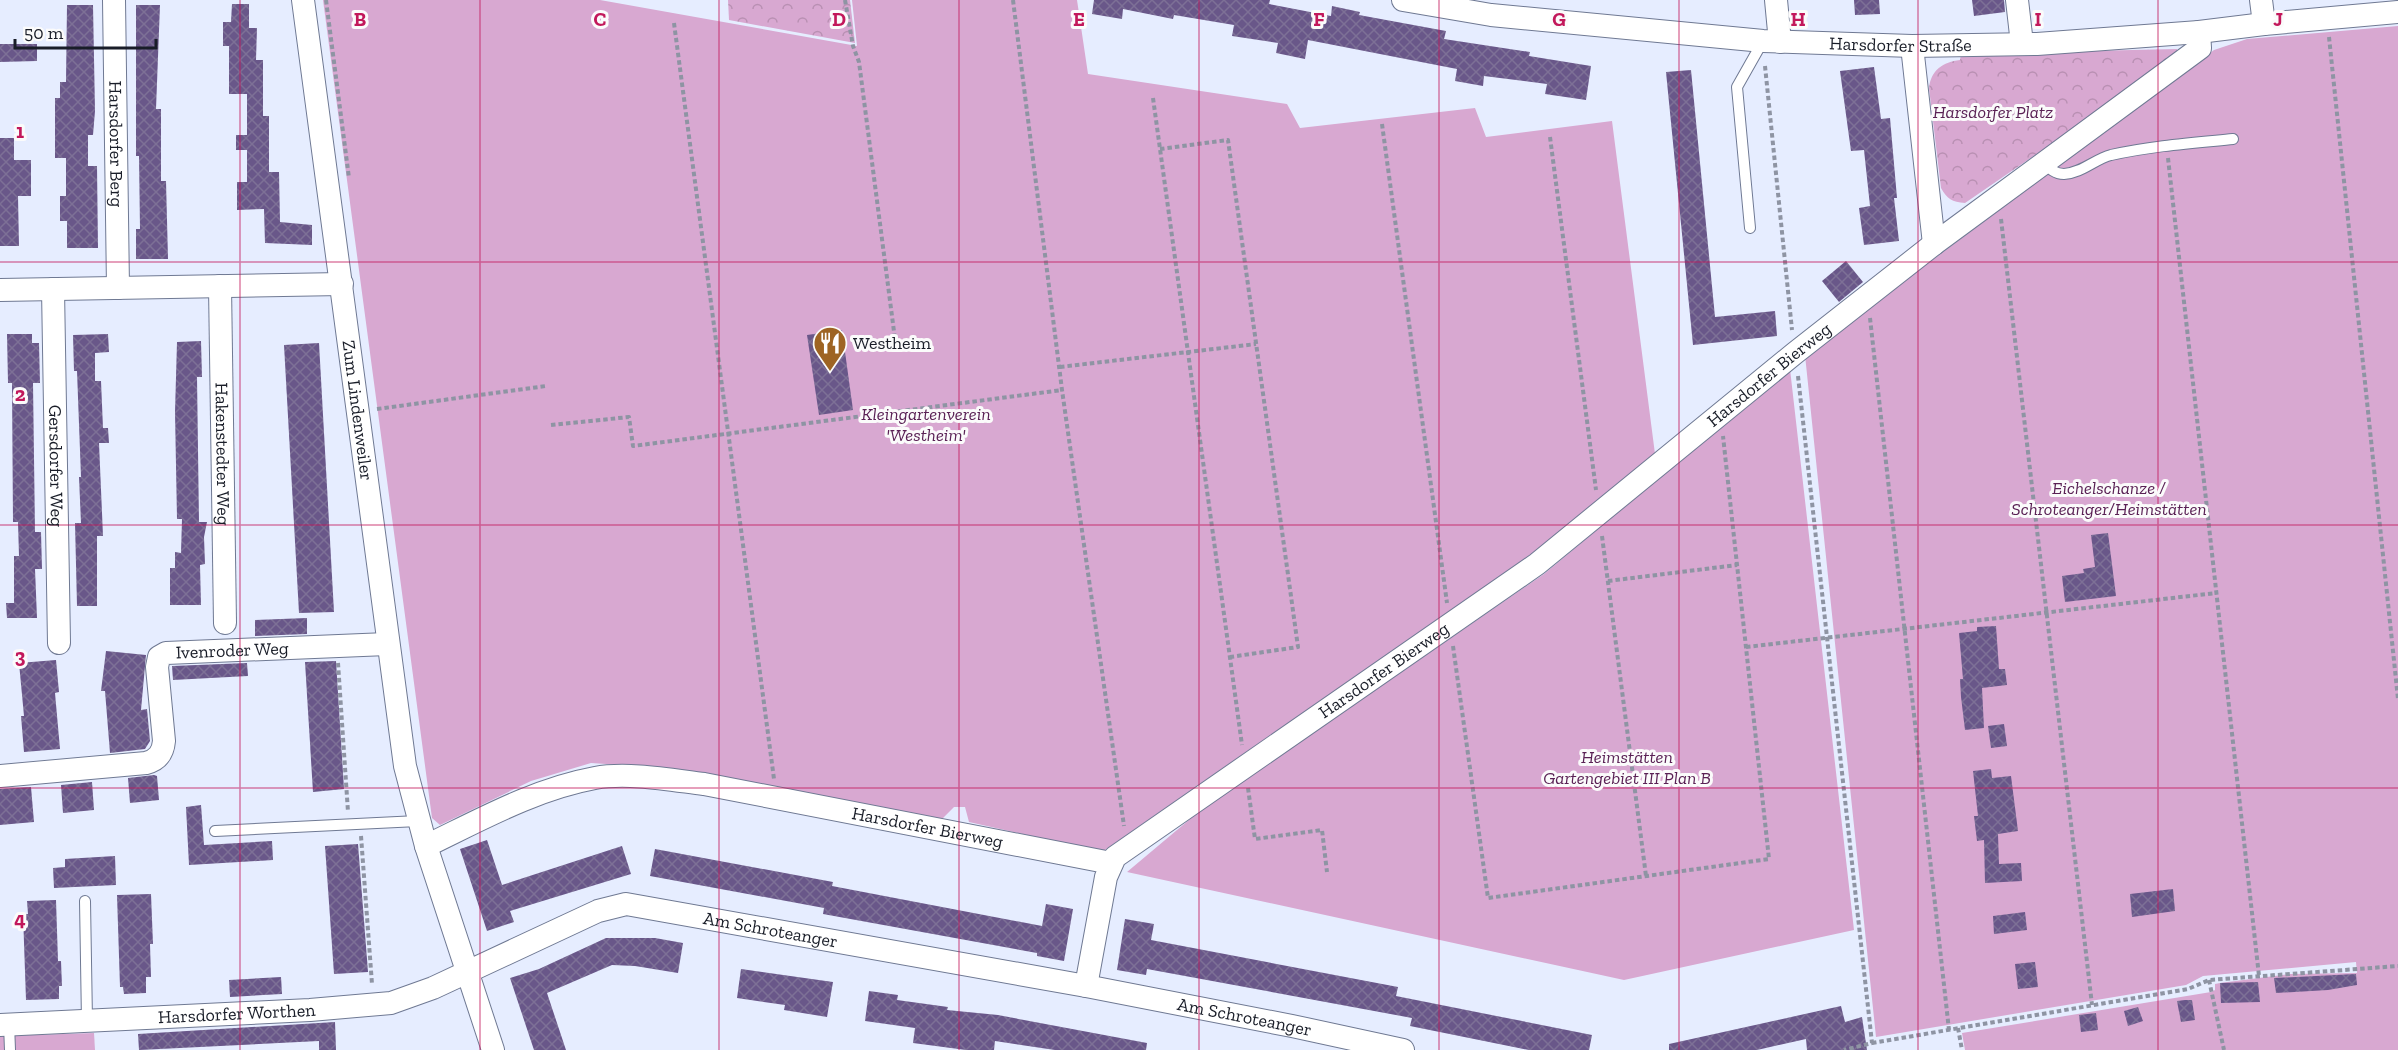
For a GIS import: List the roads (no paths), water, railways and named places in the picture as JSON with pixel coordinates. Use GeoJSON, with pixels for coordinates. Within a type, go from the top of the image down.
{"type":"FeatureCollection","features":[{"type":"Feature","properties":{"kind":"street","name":"Harsdorfer Berg"},"geometry":{"type":"LineString","coordinates":[[114,0],[118,288]]}},
{"type":"Feature","properties":{"kind":"street","name":"Zum Lindenweiler"},"geometry":{"type":"LineString","coordinates":[[303,0],[405,766],[418,821],[493,1050]]}},
{"type":"Feature","properties":{"kind":"street","name":"Harsdorfer Straße"},"geometry":{"type":"LineString","coordinates":[[1403,0],[1490,8],[1769,48],[2022,44],[2199,32],[2398,12]]}},
{"type":"Feature","properties":{"kind":"street"},"geometry":{"type":"LineString","coordinates":[[1769,48],[1776,0]]}},
{"type":"Feature","properties":{"kind":"street"},"geometry":{"type":"LineString","coordinates":[[2018,0],[2022,44]]}},
{"type":"Feature","properties":{"kind":"street"},"geometry":{"type":"LineString","coordinates":[[2261,0],[2264,24]]}},
{"type":"Feature","properties":{"kind":"street","name":"Harsdorfer Bierweg"},"geometry":{"type":"LineString","coordinates":[[426,846],[537,793],[597,778],[643,778],[704,784],[776,797],[1111,863],[1115,857],[1537,564],[1934,244],[2200,48],[2199,32]]}},
{"type":"Feature","properties":{"kind":"street"},"geometry":{"type":"LineString","coordinates":[[1912,46],[1934,244]]}},
{"type":"Feature","properties":{"kind":"street"},"geometry":{"type":"LineString","coordinates":[[0,290],[342,284]]}},
{"type":"Feature","properties":{"kind":"street","name":"Hakenstedter Weg"},"geometry":{"type":"LineString","coordinates":[[220,286],[225,623]]}},
{"type":"Feature","properties":{"kind":"street","name":"Gersdorfer Weg"},"geometry":{"type":"LineString","coordinates":[[53,289],[59,643]]}},
{"type":"Feature","properties":{"kind":"street","name":"Ivenroder Weg"},"geometry":{"type":"LineString","coordinates":[[0,776],[146,763],[156,759],[163,749],[164,741],[157,664],[159,657],[166,653],[387,644]]}},
{"type":"Feature","properties":{"kind":"street"},"geometry":{"type":"LineString","coordinates":[[1086,986],[1106,877],[1111,863]]}},
{"type":"Feature","properties":{"kind":"street","name":"Am Schroteanger"},"geometry":{"type":"LineString","coordinates":[[466,972],[598,911],[626,904],[1086,986],[1403,1050]]}},
{"type":"Feature","properties":{"kind":"street","name":"Harsdorfer Worthen"},"geometry":{"type":"LineString","coordinates":[[5,1024],[373,1006],[402,1001],[466,972]]}},
{"type":"Feature","properties":{"kind":"lane"},"geometry":{"type":"LineString","coordinates":[[1750,228],[1737,87],[1769,48]]}},
{"type":"Feature","properties":{"kind":"lane"},"geometry":{"type":"LineString","coordinates":[[2044,163],[2055,173],[2066,174],[2079,171],[2111,155],[2233,139]]}},
{"type":"Feature","properties":{"kind":"lane"},"geometry":{"type":"LineString","coordinates":[[215,831],[418,821]]}},
{"type":"Feature","properties":{"kind":"lane"},"geometry":{"type":"LineString","coordinates":[[85,901],[87,1020]]}},
{"type":"Feature","properties":{"kind":"lane"},"geometry":{"type":"LineString","coordinates":[[5,1024],[10,1050]]}},
{"type":"Feature","properties":{"kind":"place","name":"Westheim"},"geometry":{"type":"Point","coordinates":[830,372]}},
{"type":"Feature","properties":{"kind":"park label","name":"Harsdorfer Platz"},"geometry":{"type":"Point","coordinates":[1993,112]}},
{"type":"Feature","properties":{"kind":"park label","name":"Kleingartenverein 'Westheim'"},"geometry":{"type":"Point","coordinates":[926,424]}},
{"type":"Feature","properties":{"kind":"park label","name":"Eichelschanze / Schroteanger/Heimstätten"},"geometry":{"type":"Point","coordinates":[2109,498]}},
{"type":"Feature","properties":{"kind":"park label","name":"Heimstätten Gartengebiet III Plan B"},"geometry":{"type":"Point","coordinates":[1627,768]}}]}
